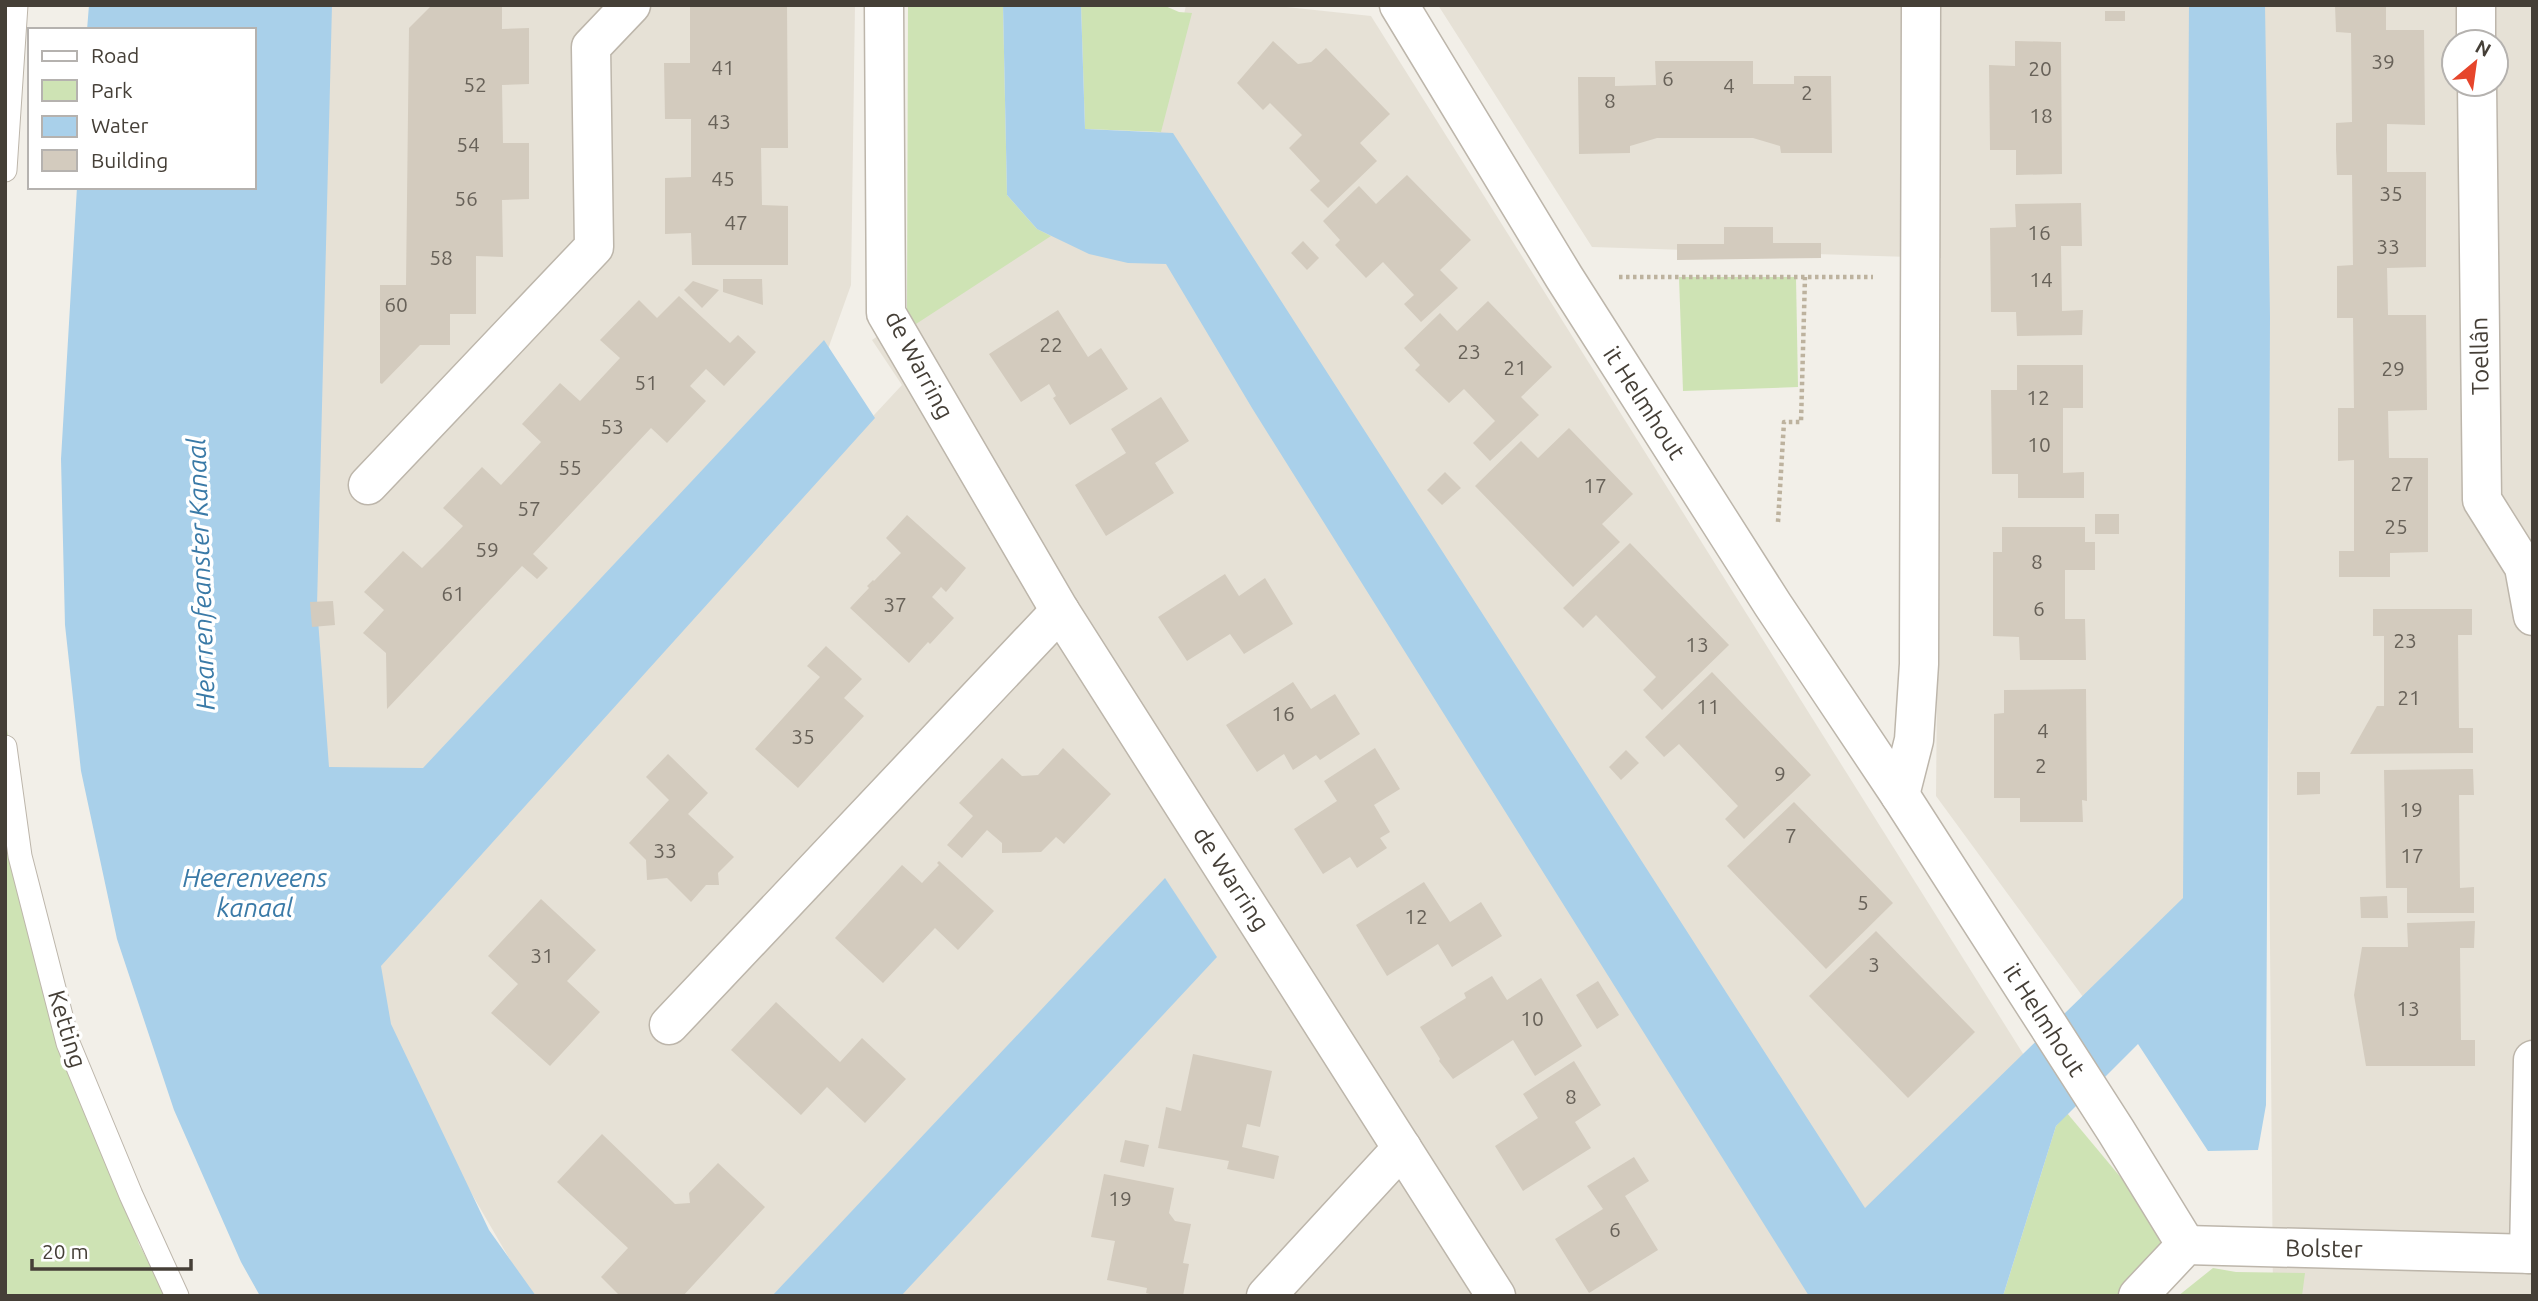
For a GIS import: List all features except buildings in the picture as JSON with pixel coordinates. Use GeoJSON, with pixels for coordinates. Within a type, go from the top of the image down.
{"type":"FeatureCollection","features":[{"type":"Feature","properties":{"kind":"street"},"geometry":{"type":"LineString","coordinates":[[368,485],[594,247],[591,47],[631,5]]}},
{"type":"Feature","properties":{"kind":"street","name":"de Warring"},"geometry":{"type":"LineString","coordinates":[[884,5],[886,313],[1060,611],[1496,1296]]}},
{"type":"Feature","properties":{"kind":"street","name":"it Helmhout"},"geometry":{"type":"LineString","coordinates":[[1399,5],[1564,277],[2116,1130],[2186,1245]]}},
{"type":"Feature","properties":{"kind":"street"},"geometry":{"type":"LineString","coordinates":[[1900,795],[1914,740],[1919,664],[1921,5]]}},
{"type":"Feature","properties":{"kind":"street"},"geometry":{"type":"LineString","coordinates":[[2476,5],[2476,28]]}},
{"type":"Feature","properties":{"kind":"street","name":"Toellân"},"geometry":{"type":"LineString","coordinates":[[2477,98],[2482,500],[2524,567],[2533,616]]}},
{"type":"Feature","properties":{"kind":"street"},"geometry":{"type":"LineString","coordinates":[[669,1025],[1060,611]]}},
{"type":"Feature","properties":{"kind":"street"},"geometry":{"type":"LineString","coordinates":[[2531,1254],[2533,1060]]}},
{"type":"Feature","properties":{"kind":"street"},"geometry":{"type":"LineString","coordinates":[[1266,1296],[1402,1148]]}},
{"type":"Feature","properties":{"kind":"street"},"geometry":{"type":"LineString","coordinates":[[2137,1296],[2186,1245]]}},
{"type":"Feature","properties":{"kind":"street","name":"Bolster"},"geometry":{"type":"LineString","coordinates":[[2186,1245],[2531,1254]]}},
{"type":"Feature","properties":{"kind":"lane"},"geometry":{"type":"LineString","coordinates":[[5,170],[16,5]]}},
{"type":"Feature","properties":{"kind":"lane","name":"Ketting"},"geometry":{"type":"LineString","coordinates":[[5,747],[20,856],[68,1043],[131,1195],[177,1296]]}},
{"type":"Feature","properties":{"kind":"path"},"geometry":{"type":"LineString","coordinates":[[1564,277],[1919,276]]}},
{"type":"Feature","properties":{"kind":"path"},"geometry":{"type":"LineString","coordinates":[[1778,526],[1784,422],[1801,422],[1805,277]]}},
{"type":"Feature","properties":{"kind":"shaded area"},"geometry":{"type":"Polygon","coordinates":[[[322,5],[855,5],[851,285],[823,363],[447,775],[329,775],[303,613],[322,5]]]}},
{"type":"Feature","properties":{"kind":"shaded area"},"geometry":{"type":"Polygon","coordinates":[[[1186,5],[1268,5],[1371,16],[2027,1060],[1862,1218],[1157,145],[1186,5]]]}},
{"type":"Feature","properties":{"kind":"shaded area"},"geometry":{"type":"Polygon","coordinates":[[[1438,5],[2200,5],[2195,901],[2089,1005],[1936,796],[1941,258],[1592,247],[1438,5]]]}},
{"type":"Feature","properties":{"kind":"shaded area"},"geometry":{"type":"Polygon","coordinates":[[[2262,5],[2533,5],[2533,1296],[2273,1296],[2262,5]]]}},
{"type":"Feature","properties":{"kind":"shaded area"},"geometry":{"type":"Polygon","coordinates":[[[1048,221],[1173,253],[1878,1296],[531,1296],[375,1027],[360,967],[902,385],[872,340],[1048,221]]]}},
{"type":"Feature","properties":{"kind":"green space"},"geometry":{"type":"Polygon","coordinates":[[[908,5],[1003,5],[1007,195],[1037,229],[1051,236],[916,324],[907,310],[908,5]]]}},
{"type":"Feature","properties":{"kind":"green space"},"geometry":{"type":"Polygon","coordinates":[[[1081,5],[1163,5],[1179,12],[1192,13],[1161,132],[1085,129],[1081,5]]]}},
{"type":"Feature","properties":{"kind":"green space"},"geometry":{"type":"Polygon","coordinates":[[[1679,277],[1796,277],[1798,387],[1683,391],[1679,277]]]}},
{"type":"Feature","properties":{"kind":"green space"},"geometry":{"type":"Polygon","coordinates":[[[5,717],[21,820],[86,1090],[139,1244],[166,1296],[5,1296],[5,717]]]}},
{"type":"Feature","properties":{"kind":"green space"},"geometry":{"type":"Polygon","coordinates":[[[2067,1113],[2169,1239],[2121,1296],[2003,1296],[2056,1126],[2067,1113]]]}},
{"type":"Feature","properties":{"kind":"green space"},"geometry":{"type":"Polygon","coordinates":[[[2213,1268],[2236,1272],[2305,1273],[2302,1296],[2178,1296],[2213,1268]]]}},
{"type":"Feature","properties":{"kind":"water","name":"Heerenveens kanaal"},"geometry":{"type":"Polygon","coordinates":[[[89,5],[332,5],[317,606],[329,767],[423,768],[824,340],[875,418],[381,966],[391,1024],[489,1230],[536,1296],[260,1296],[241,1262],[174,1110],[117,939],[81,771],[65,625],[61,459],[77,189],[256,189],[256,28],[87,28],[89,5]]]}},
{"type":"Feature","properties":{"kind":"water"},"geometry":{"type":"Polygon","coordinates":[[[1003,5],[1081,5],[1085,129],[1173,133],[1865,1208],[2183,898],[2189,5],[2265,5],[2270,317],[2266,1105],[2258,1150],[2208,1151],[2138,1044],[2056,1126],[2003,1296],[1809,1296],[1252,408],[1166,264],[1128,263],[1089,254],[1037,229],[1007,195],[1003,5]]]}},
{"type":"Feature","properties":{"kind":"water"},"geometry":{"type":"Polygon","coordinates":[[[1165,878],[1217,957],[901,1296],[772,1296],[1165,878]]]}},
{"type":"Feature","properties":{"kind":"water label","name":"Hearrenfeanster Kanaal"},"geometry":{"type":"Point","coordinates":[201,574]}}]}
